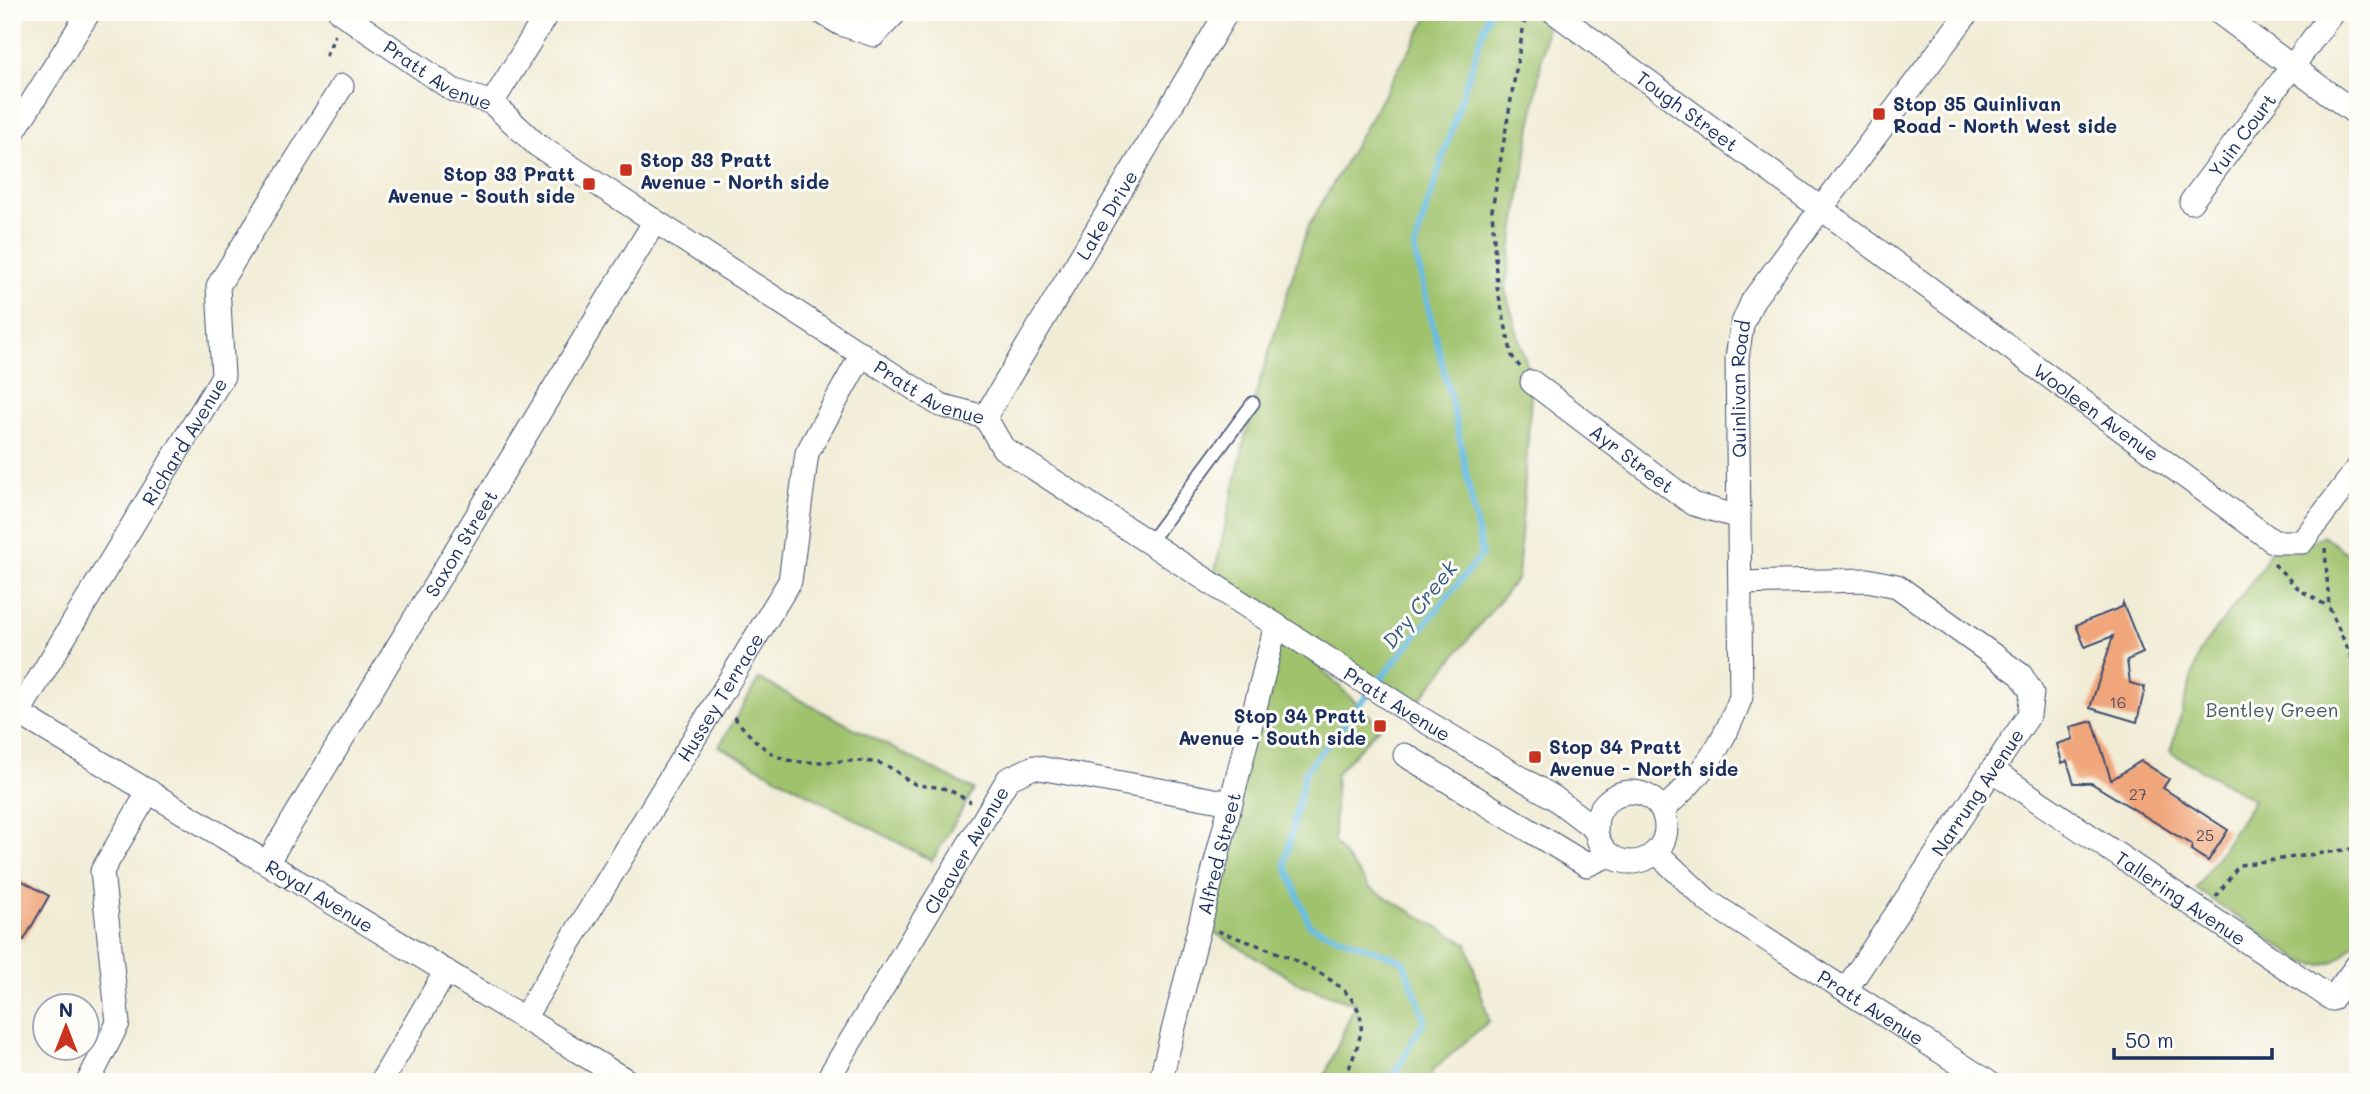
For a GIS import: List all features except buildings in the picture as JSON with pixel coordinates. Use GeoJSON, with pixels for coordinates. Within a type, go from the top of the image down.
{"type":"FeatureCollection","features":[{"type":"Feature","properties":{"kind":"street"},"geometry":{"type":"LineString","coordinates":[[12,134],[89,12]]}},
{"type":"Feature","properties":{"kind":"street"},"geometry":{"type":"LineString","coordinates":[[492,103],[548,12]]}},
{"type":"Feature","properties":{"kind":"street"},"geometry":{"type":"LineString","coordinates":[[821,12],[841,24],[874,35],[896,12]]}},
{"type":"Feature","properties":{"kind":"street","name":"Lake Drive"},"geometry":{"type":"LineString","coordinates":[[985,417],[1227,12]]}},
{"type":"Feature","properties":{"kind":"street","name":"Tough Street"},"geometry":{"type":"LineString","coordinates":[[1554,12],[1820,210]]}},
{"type":"Feature","properties":{"kind":"street","name":"Quinlivan Road"},"geometry":{"type":"LineString","coordinates":[[1662,810],[1694,782],[1728,733],[1741,696],[1737,358],[1742,325],[1753,300],[1968,12]]}},
{"type":"Feature","properties":{"kind":"street"},"geometry":{"type":"LineString","coordinates":[[2218,12],[2358,115]]}},
{"type":"Feature","properties":{"kind":"street","name":"Yuin Court"},"geometry":{"type":"LineString","coordinates":[[2191,202],[2333,12]]}},
{"type":"Feature","properties":{"kind":"street","name":"Pratt Avenue"},"geometry":{"type":"LineString","coordinates":[[338,22],[453,90],[492,103],[537,145],[940,405],[985,417],[1003,448],[1341,668],[1553,797],[1599,818]]}},
{"type":"Feature","properties":{"kind":"street","name":"Richard Avenue"},"geometry":{"type":"LineString","coordinates":[[15,710],[223,376],[218,286],[342,86]]}},
{"type":"Feature","properties":{"kind":"street","name":"Wooleen Avenue"},"geometry":{"type":"LineString","coordinates":[[1820,210],[2274,541],[2302,541],[2358,468]]}},
{"type":"Feature","properties":{"kind":"street","name":"Saxon Street"},"geometry":{"type":"LineString","coordinates":[[267,863],[655,221]]}},
{"type":"Feature","properties":{"kind":"street","name":"Hussey Terrace"},"geometry":{"type":"LineString","coordinates":[[524,1018],[790,581],[807,453],[862,354]]}},
{"type":"Feature","properties":{"kind":"street","name":"Ayr Street"},"geometry":{"type":"LineString","coordinates":[[1532,382],[1693,504],[1739,517]]}},
{"type":"Feature","properties":{"kind":"street","name":"Narrung Avenue"},"geometry":{"type":"LineString","coordinates":[[1740,583],[1867,580],[1897,586],[2021,675],[2032,693],[2029,715],[1847,988]]}},
{"type":"Feature","properties":{"kind":"street","name":"Alfred Street"},"geometry":{"type":"LineString","coordinates":[[1160,1082],[1276,625]]}},
{"type":"Feature","properties":{"kind":"street","name":"Royal Avenue"},"geometry":{"type":"LineString","coordinates":[[15,710],[629,1082]]}},
{"type":"Feature","properties":{"kind":"street","name":"Pratt Avenue"},"geometry":{"type":"LineString","coordinates":[[1405,755],[1587,865],[1609,855]]}},
{"type":"Feature","properties":{"kind":"street","name":"Cleaver Avenue"},"geometry":{"type":"LineString","coordinates":[[826,1082],[1008,779],[1034,767],[1231,803]]}},
{"type":"Feature","properties":{"kind":"street","name":"Tallering Avenue"},"geometry":{"type":"LineString","coordinates":[[1992,770],[2332,999],[2358,964]]}},
{"type":"Feature","properties":{"kind":"street"},"geometry":{"type":"LineString","coordinates":[[88,1082],[118,1023],[103,871],[149,791]]}},
{"type":"Feature","properties":{"kind":"street"},"geometry":{"type":"LineString","coordinates":[[1624,792],[1642,793],[1653,799],[1662,810],[1666,823],[1665,835],[1656,852],[1633,862],[1609,855],[1598,841],[1599,818],[1615,795],[1624,792]]}},
{"type":"Feature","properties":{"kind":"street","name":"Pratt Avenue"},"geometry":{"type":"LineString","coordinates":[[1656,852],[1709,902],[1847,988],[1977,1079]]}},
{"type":"Feature","properties":{"kind":"street"},"geometry":{"type":"LineString","coordinates":[[381,1082],[446,971]]}},
{"type":"Feature","properties":{"kind":"lane"},"geometry":{"type":"LineString","coordinates":[[1149,543],[1253,403]]}},
{"type":"Feature","properties":{"kind":"path"},"geometry":{"type":"LineString","coordinates":[[1526,12],[1492,210],[1497,287],[1512,356],[1532,382]]}},
{"type":"Feature","properties":{"kind":"path"},"geometry":{"type":"LineString","coordinates":[[326,56],[338,22]]}},
{"type":"Feature","properties":{"kind":"path"},"geometry":{"type":"LineString","coordinates":[[2324,539],[2329,607],[2358,672]]}},
{"type":"Feature","properties":{"kind":"path"},"geometry":{"type":"LineString","coordinates":[[2286,561],[2273,562],[2300,590],[2329,607]]}},
{"type":"Feature","properties":{"kind":"path"},"geometry":{"type":"LineString","coordinates":[[715,704],[732,715],[759,747],[777,757],[805,765],[874,762],[890,766],[914,783],[944,788],[989,811]]}},
{"type":"Feature","properties":{"kind":"path"},"geometry":{"type":"LineString","coordinates":[[2204,913],[2239,865],[2358,848]]}},
{"type":"Feature","properties":{"kind":"path"},"geometry":{"type":"LineString","coordinates":[[1200,924],[1310,967],[1346,994],[1355,1004],[1362,1029],[1344,1082]]}},
{"type":"Feature","properties":{"kind":"green space"},"geometry":{"type":"Polygon","coordinates":[[[1431,12],[1549,12],[1505,290],[1532,382],[1518,577],[1410,712],[1280,629],[1380,726],[1336,774],[1334,842],[1370,888],[1467,944],[1489,1021],[1433,1070],[1428,1082],[1322,1082],[1355,1004],[1302,985],[1200,924],[1276,625],[1212,584],[1253,403],[1307,229],[1431,12]]]}},
{"type":"Feature","properties":{"kind":"green space","name":"Bentley Green"},"geometry":{"type":"Polygon","coordinates":[[[2323,535],[2358,562],[2358,938],[2334,962],[2320,965],[2302,961],[2196,889],[2254,800],[2170,752],[2199,653],[2261,569],[2272,548],[2305,547],[2323,535]]]}},
{"type":"Feature","properties":{"kind":"green space"},"geometry":{"type":"Polygon","coordinates":[[[759,679],[974,790],[932,861],[719,746],[759,679]]]}},
{"type":"Feature","properties":{"kind":"waterway","name":"Dry Creek"},"geometry":{"type":"LineString","coordinates":[[1390,1082],[1425,1019],[1403,961],[1310,926],[1285,863],[1305,772],[1482,554],[1457,425],[1414,248],[1489,12]]}},
{"type":"Feature","properties":{"kind":"place","name":"Stop 35 Quinlivan Road - North West side"},"geometry":{"type":"Point","coordinates":[1879,114]}},
{"type":"Feature","properties":{"kind":"place","name":"Stop 33 Pratt Avenue - North side"},"geometry":{"type":"Point","coordinates":[626,170]}},
{"type":"Feature","properties":{"kind":"place","name":"Stop 33 Pratt Avenue - South side"},"geometry":{"type":"Point","coordinates":[589,184]}},
{"type":"Feature","properties":{"kind":"place","name":"Stop 34 Pratt Avenue - South side"},"geometry":{"type":"Point","coordinates":[1380,726]}},
{"type":"Feature","properties":{"kind":"place","name":"Stop 34 Pratt Avenue - North side"},"geometry":{"type":"Point","coordinates":[1535,757]}}]}
